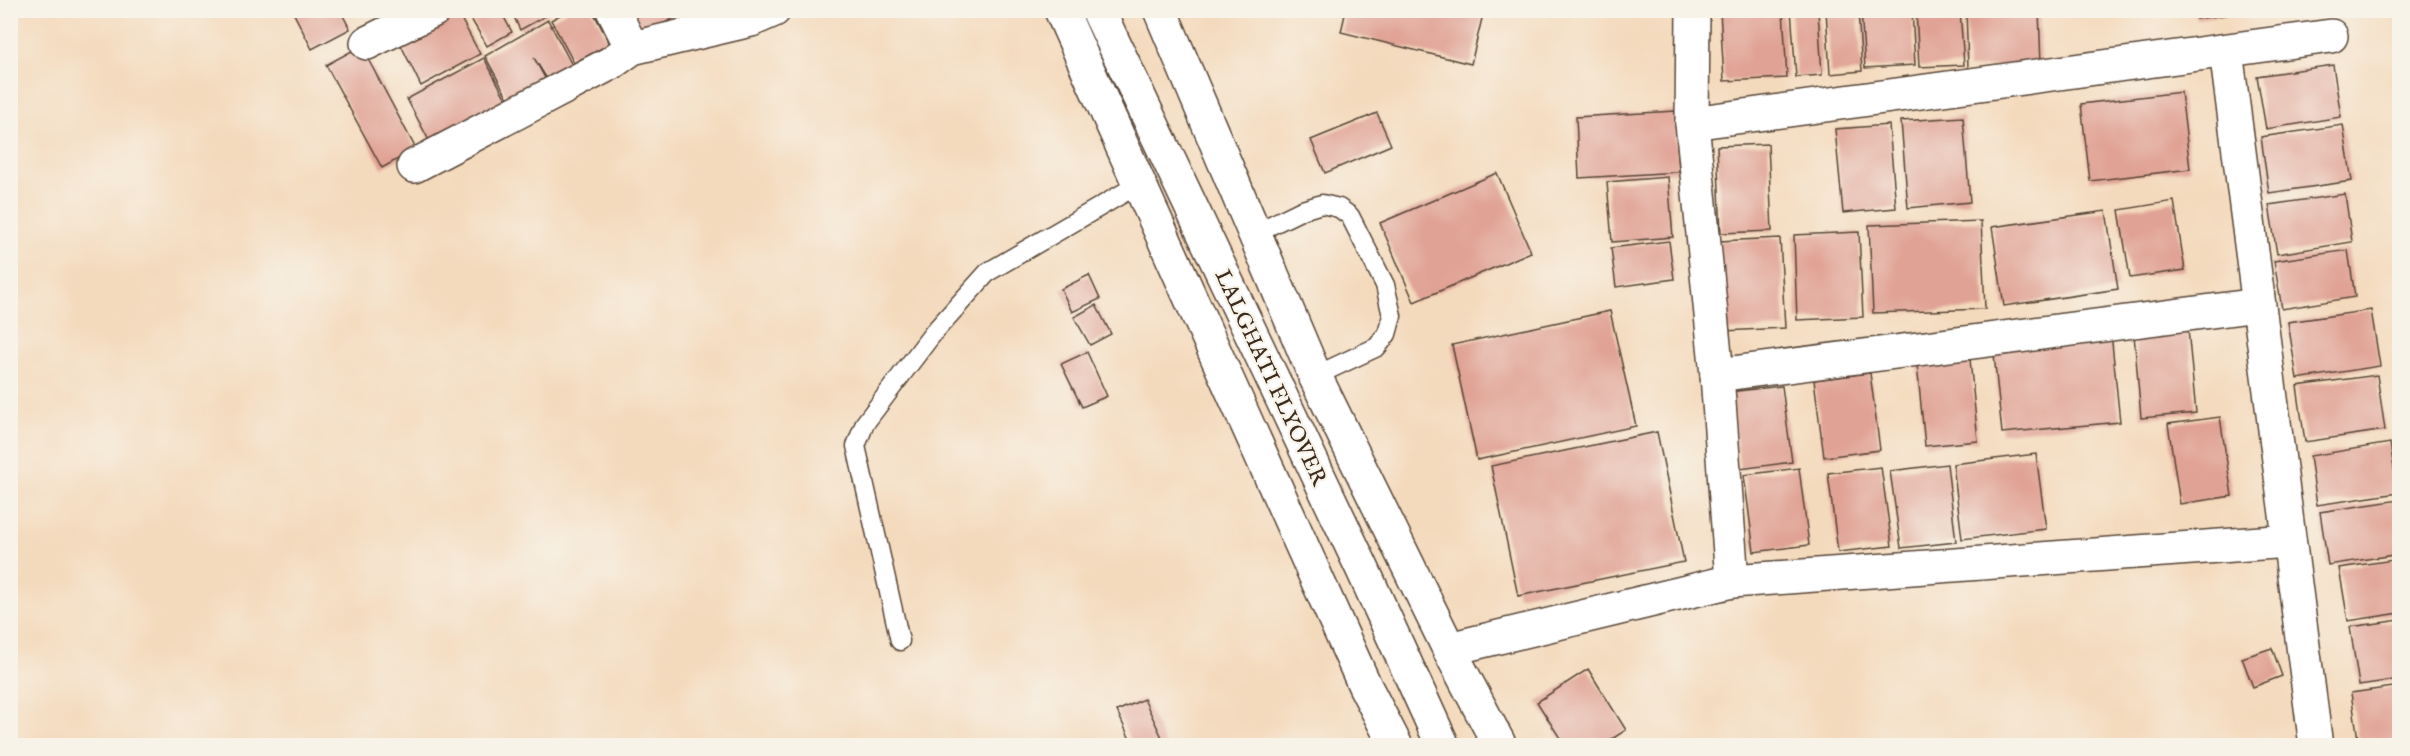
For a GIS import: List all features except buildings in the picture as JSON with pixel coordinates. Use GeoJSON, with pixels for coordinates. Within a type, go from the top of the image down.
{"type":"FeatureCollection","features":[{"type":"Feature","properties":{"kind":"street"},"geometry":{"type":"LineString","coordinates":[[367,43],[434,10]]}},
{"type":"Feature","properties":{"kind":"street"},"geometry":{"type":"LineString","coordinates":[[613,10],[632,48]]}},
{"type":"Feature","properties":{"kind":"street"},"geometry":{"type":"LineString","coordinates":[[1061,10],[1365,686],[1396,746]]}},
{"type":"Feature","properties":{"kind":"street","name":"LALGHATI FLYOVER"},"geometry":{"type":"LineString","coordinates":[[1098,10],[1363,570],[1443,746]]}},
{"type":"Feature","properties":{"kind":"street"},"geometry":{"type":"LineString","coordinates":[[1160,10],[1315,376],[1449,649],[1500,746]]}},
{"type":"Feature","properties":{"kind":"street"},"geometry":{"type":"LineString","coordinates":[[1693,10],[1692,123],[1717,375],[1732,581]]}},
{"type":"Feature","properties":{"kind":"street"},"geometry":{"type":"LineString","coordinates":[[414,166],[610,63],[632,48],[757,14]]}},
{"type":"Feature","properties":{"kind":"street"},"geometry":{"type":"LineString","coordinates":[[1692,123],[2331,36]]}},
{"type":"Feature","properties":{"kind":"street"},"geometry":{"type":"LineString","coordinates":[[2226,51],[2316,746]]}},
{"type":"Feature","properties":{"kind":"street"},"geometry":{"type":"LineString","coordinates":[[1717,375],[2258,305]]}},
{"type":"Feature","properties":{"kind":"street"},"geometry":{"type":"LineString","coordinates":[[1449,649],[1732,581],[2289,542]]}},
{"type":"Feature","properties":{"kind":"lane"},"geometry":{"type":"LineString","coordinates":[[900,641],[856,447],[865,423],[934,333],[988,272],[1139,184]]}},
{"type":"Feature","properties":{"kind":"lane"},"geometry":{"type":"LineString","coordinates":[[1255,233],[1302,210],[1322,204],[1339,208],[1350,216],[1385,285],[1392,316],[1387,334],[1377,347],[1315,376]]}}]}
